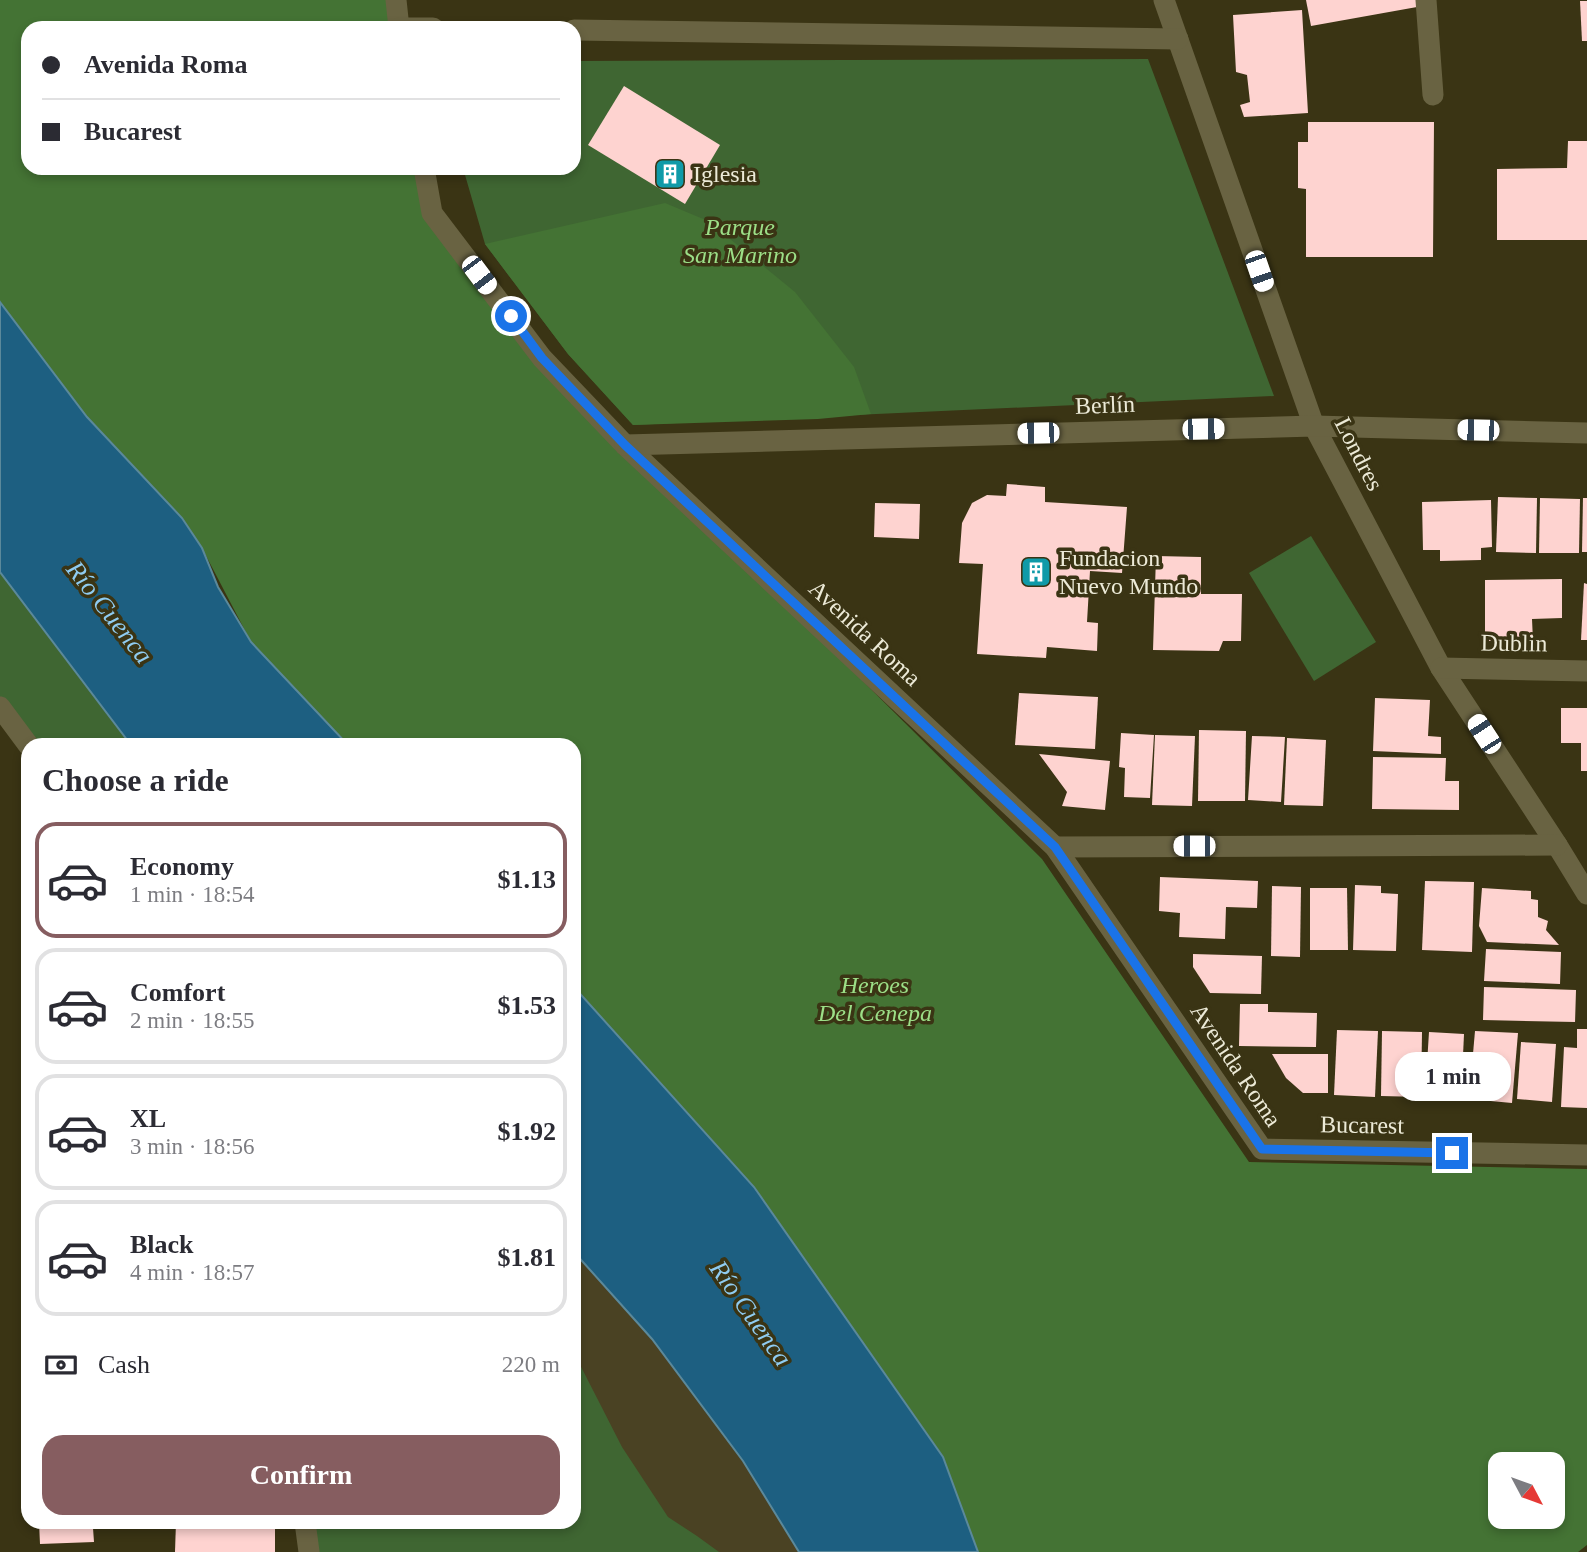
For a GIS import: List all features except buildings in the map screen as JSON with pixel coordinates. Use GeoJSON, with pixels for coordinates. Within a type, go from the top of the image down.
{"type":"FeatureCollection","features":[{"type":"Feature","properties":{"kind":"street"},"geometry":{"type":"LineString","coordinates":[[396,0],[398,21]]}},
{"type":"Feature","properties":{"kind":"street","name":"Londres"},"geometry":{"type":"LineString","coordinates":[[1164,0],[1314,426],[1441,668],[1587,894]]}},
{"type":"Feature","properties":{"kind":"street"},"geometry":{"type":"LineString","coordinates":[[1426,0],[1433,94]]}},
{"type":"Feature","properties":{"kind":"street"},"geometry":{"type":"LineString","coordinates":[[581,30],[1178,39]]}},
{"type":"Feature","properties":{"kind":"street","name":"Avenida Roma"},"geometry":{"type":"LineString","coordinates":[[425,175],[432,212],[542,358],[625,445],[1055,847],[1262,1149]]}},
{"type":"Feature","properties":{"kind":"street","name":"Berlín"},"geometry":{"type":"LineString","coordinates":[[625,445],[1314,426],[1587,433]]}},
{"type":"Feature","properties":{"kind":"street","name":"Dublin"},"geometry":{"type":"LineString","coordinates":[[1441,668],[1587,671]]}},
{"type":"Feature","properties":{"kind":"street"},"geometry":{"type":"LineString","coordinates":[[0,707],[23,738]]}},
{"type":"Feature","properties":{"kind":"street"},"geometry":{"type":"LineString","coordinates":[[1055,847],[1556,845]]}},
{"type":"Feature","properties":{"kind":"street","name":"Bucarest"},"geometry":{"type":"LineString","coordinates":[[1262,1149],[1587,1155]]}},
{"type":"Feature","properties":{"kind":"street"},"geometry":{"type":"LineString","coordinates":[[306,1529],[309,1552]]}},
{"type":"Feature","properties":{"kind":"green space","name":"Heroes Del Cenepa"},"geometry":{"type":"Polygon","coordinates":[[[0,0],[392,0],[397,21],[21,21],[21,175],[425,175],[432,213],[625,445],[1042,859],[1249,1162],[1587,1169],[1587,1545],[1578,1552],[978,1552],[943,1456],[754,1187],[581,995],[581,738],[341,738],[251,642],[202,548],[182,518],[87,417],[0,302],[0,0]]]}},
{"type":"Feature","properties":{"kind":"green space","name":"Parque San Marino"},"geometry":{"type":"Polygon","coordinates":[[[1148,59],[1274,396],[633,425],[568,354],[485,244],[465,175],[581,175],[581,61],[1148,59]]]}},
{"type":"Feature","properties":{"kind":"green space"},"geometry":{"type":"Polygon","coordinates":[[[665,203],[708,221],[795,292],[854,367],[871,414],[818,419],[633,425],[568,354],[485,244],[665,203]]]}},
{"type":"Feature","properties":{"kind":"green space"},"geometry":{"type":"Polygon","coordinates":[[[1311,536],[1376,642],[1314,681],[1249,573],[1311,536]]]}},
{"type":"Feature","properties":{"kind":"green space"},"geometry":{"type":"Polygon","coordinates":[[[0,572],[126,738],[24,738],[0,707],[0,572]]]}},
{"type":"Feature","properties":{"kind":"green space"},"geometry":{"type":"Polygon","coordinates":[[[581,1214],[864,1552],[310,1552],[307,1529],[581,1529],[581,1214]]]}},
{"type":"Feature","properties":{"kind":"sand"},"geometry":{"type":"Polygon","coordinates":[[[581,1214],[864,1552],[719,1552],[668,1517],[622,1447],[581,1367],[581,1214]]]}},
{"type":"Feature","properties":{"kind":"water","name":"Río Cuenca"},"geometry":{"type":"Polygon","coordinates":[[[0,302],[87,417],[182,518],[202,548],[218,587],[251,642],[341,738],[126,738],[0,572],[0,302]]]}},
{"type":"Feature","properties":{"kind":"water","name":"Río Cuenca"},"geometry":{"type":"Polygon","coordinates":[[[581,995],[754,1187],[943,1457],[978,1552],[799,1552],[743,1461],[652,1339],[581,1260],[581,995]]]}},
{"type":"Feature","properties":{"kind":"place","name":"Iglesia"},"geometry":{"type":"Point","coordinates":[670,174]}},
{"type":"Feature","properties":{"kind":"place","name":"Fundacion Nuevo Mundo"},"geometry":{"type":"Point","coordinates":[1036,572]}},
{"type":"Feature","properties":{"kind":"route"},"geometry":{"type":"LineString","coordinates":[[511,316],[542,358],[625,445],[1055,847],[1262,1149],[1452,1153]]}}]}
